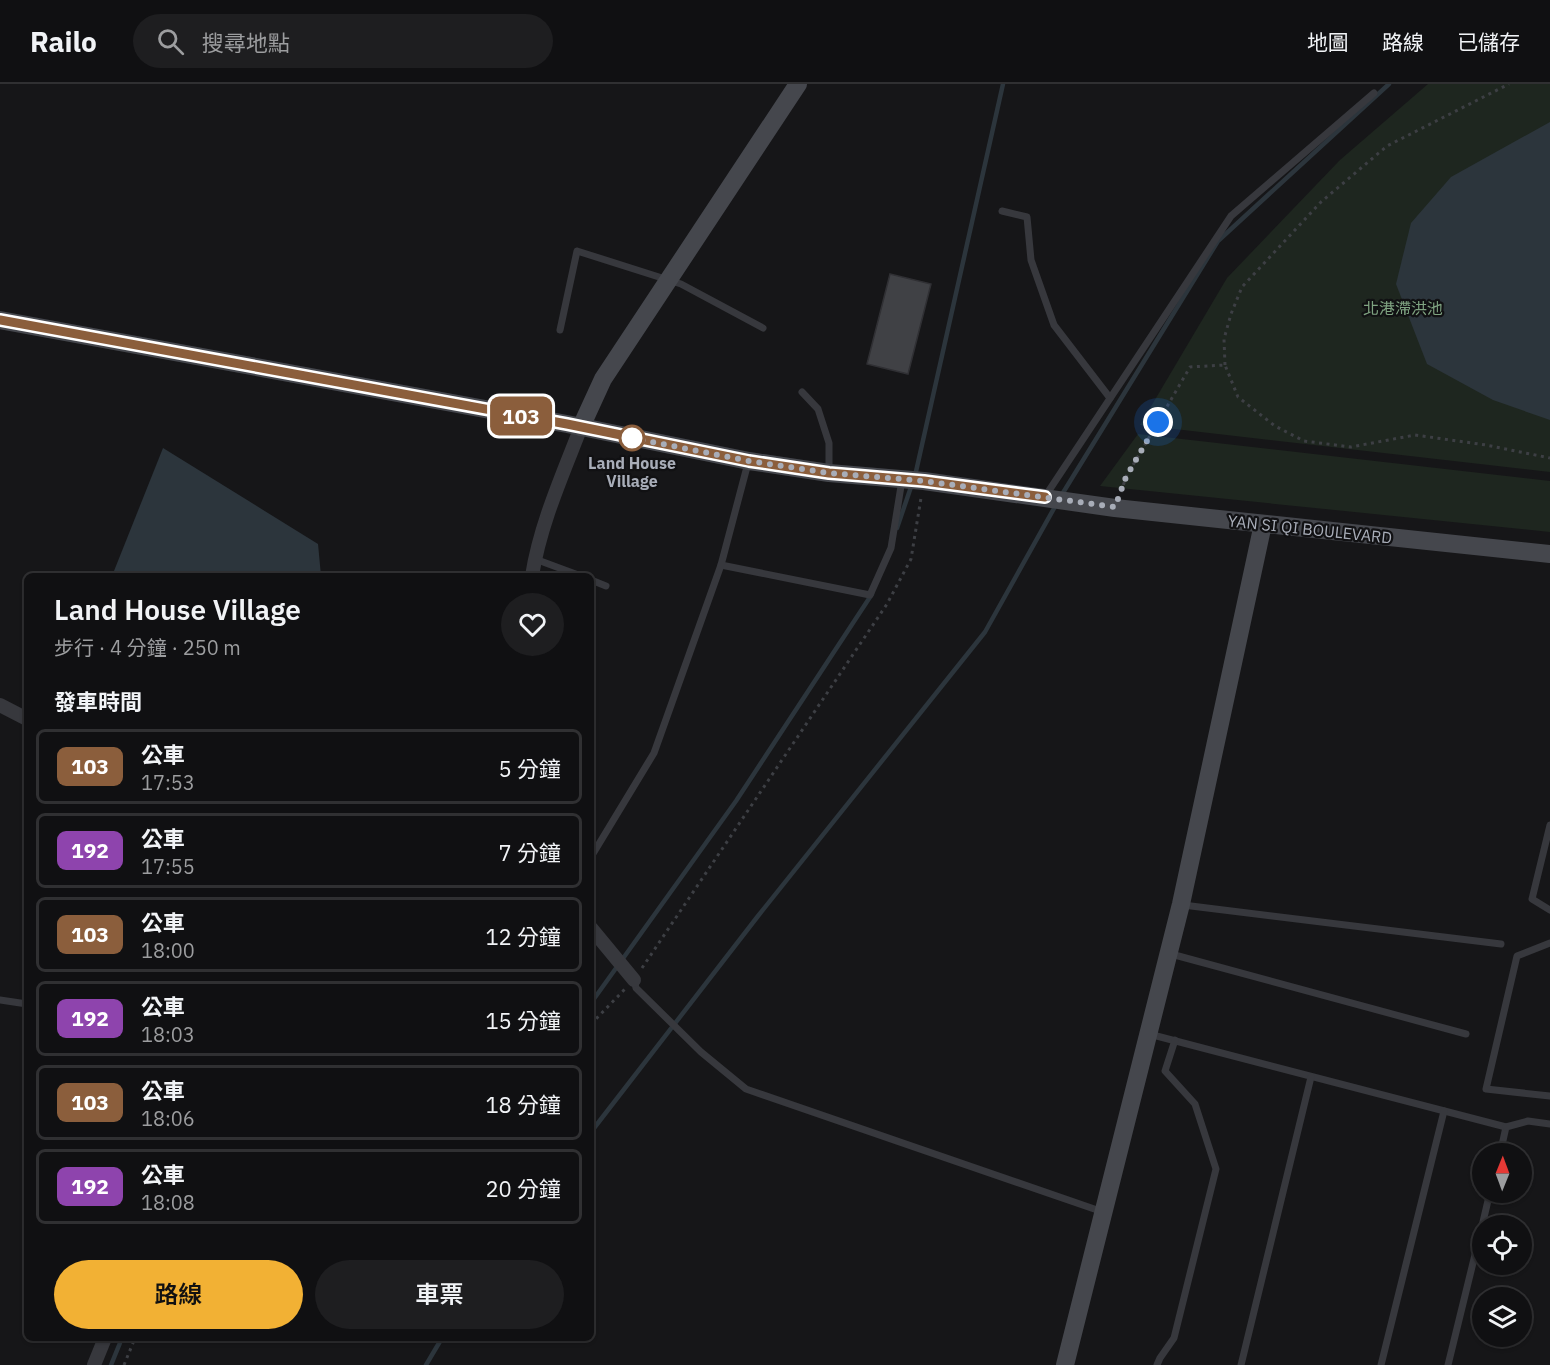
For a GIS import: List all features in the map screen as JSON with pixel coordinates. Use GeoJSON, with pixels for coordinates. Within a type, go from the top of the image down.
{"type":"FeatureCollection","features":[{"type":"Feature","properties":{"kind":"main road"},"geometry":{"type":"LineString","coordinates":[[581,427],[603,379],[798,84]]}},
{"type":"Feature","properties":{"kind":"main road"},"geometry":{"type":"LineString","coordinates":[[0,320],[581,427],[749,461],[829,473],[924,481],[1045,497]]}},
{"type":"Feature","properties":{"kind":"main road","name":"YAN SI QI BOULEVARD"},"geometry":{"type":"LineString","coordinates":[[1045,497],[1263,524],[1550,554]]}},
{"type":"Feature","properties":{"kind":"main road"},"geometry":{"type":"LineString","coordinates":[[1065,1365],[1181,904],[1263,524]]}},
{"type":"Feature","properties":{"kind":"street"},"geometry":{"type":"LineString","coordinates":[[532,573],[552,503],[581,427]]}},
{"type":"Feature","properties":{"kind":"street"},"geometry":{"type":"LineString","coordinates":[[0,705],[24,717]]}},
{"type":"Feature","properties":{"kind":"street"},"geometry":{"type":"LineString","coordinates":[[594,932],[634,980]]}},
{"type":"Feature","properties":{"kind":"street"},"geometry":{"type":"LineString","coordinates":[[94,1365],[104,1341]]}},
{"type":"Feature","properties":{"kind":"lane"},"geometry":{"type":"LineString","coordinates":[[1045,497],[1231,216],[1374,93]]}},
{"type":"Feature","properties":{"kind":"lane"},"geometry":{"type":"LineString","coordinates":[[1002,211],[1028,217],[1031,260],[1054,325],[1110,398]]}},
{"type":"Feature","properties":{"kind":"lane"},"geometry":{"type":"LineString","coordinates":[[560,330],[578,251],[681,284],[763,328]]}},
{"type":"Feature","properties":{"kind":"lane"},"geometry":{"type":"LineString","coordinates":[[802,393],[818,409],[829,443],[829,473]]}},
{"type":"Feature","properties":{"kind":"lane"},"geometry":{"type":"LineString","coordinates":[[594,852],[654,753],[721,565],[749,461]]}},
{"type":"Feature","properties":{"kind":"lane"},"geometry":{"type":"LineString","coordinates":[[721,565],[870,595],[891,548],[902,480]]}},
{"type":"Feature","properties":{"kind":"lane"},"geometry":{"type":"LineString","coordinates":[[535,558],[572,573]]}},
{"type":"Feature","properties":{"kind":"lane"},"geometry":{"type":"LineString","coordinates":[[594,581],[606,586]]}},
{"type":"Feature","properties":{"kind":"lane"},"geometry":{"type":"LineString","coordinates":[[1550,825],[1532,899],[1550,910]]}},
{"type":"Feature","properties":{"kind":"lane"},"geometry":{"type":"LineString","coordinates":[[1181,904],[1500,944]]}},
{"type":"Feature","properties":{"kind":"lane"},"geometry":{"type":"LineString","coordinates":[[1550,943],[1517,956],[1486,1089],[1550,1096]]}},
{"type":"Feature","properties":{"kind":"lane"},"geometry":{"type":"LineString","coordinates":[[1169,953],[1466,1034]]}},
{"type":"Feature","properties":{"kind":"lane"},"geometry":{"type":"LineString","coordinates":[[634,980],[636,988],[701,1052],[746,1089],[1104,1212]]}},
{"type":"Feature","properties":{"kind":"lane"},"geometry":{"type":"LineString","coordinates":[[0,1000],[24,1004]]}},
{"type":"Feature","properties":{"kind":"lane"},"geometry":{"type":"LineString","coordinates":[[1148,1034],[1506,1127],[1528,1121],[1550,1124]]}},
{"type":"Feature","properties":{"kind":"lane"},"geometry":{"type":"LineString","coordinates":[[1157,1365],[1174,1338],[1216,1169],[1195,1104],[1165,1071],[1175,1040]]}},
{"type":"Feature","properties":{"kind":"lane"},"geometry":{"type":"LineString","coordinates":[[1241,1365],[1311,1077]]}},
{"type":"Feature","properties":{"kind":"lane"},"geometry":{"type":"LineString","coordinates":[[1381,1365],[1444,1111]]}},
{"type":"Feature","properties":{"kind":"lane"},"geometry":{"type":"LineString","coordinates":[[1502,1143],[1506,1127]]}},
{"type":"Feature","properties":{"kind":"lane"},"geometry":{"type":"LineString","coordinates":[[1448,1365],[1472,1267]]}},
{"type":"Feature","properties":{"kind":"path"},"geometry":{"type":"LineString","coordinates":[[1509,84],[1387,146],[1322,202],[1242,288],[1224,339],[1225,364],[1238,397],[1275,426],[1304,441],[1351,447],[1415,435],[1486,445],[1550,458]]}},
{"type":"Feature","properties":{"kind":"path"},"geometry":{"type":"LineString","coordinates":[[1115,507],[1126,477],[1190,367],[1225,364]]}},
{"type":"Feature","properties":{"kind":"path"},"geometry":{"type":"LineString","coordinates":[[594,1021],[634,980],[887,604],[911,559],[924,481]]}},
{"type":"Feature","properties":{"kind":"path"},"geometry":{"type":"LineString","coordinates":[[124,1365],[134,1341]]}},
{"type":"Feature","properties":{"kind":"green space","name":"北港滯洪池"},"geometry":{"type":"Polygon","coordinates":[[[1428,84],[1550,84],[1550,472],[1140,425],[1227,278],[1340,160],[1428,84]]]}},
{"type":"Feature","properties":{"kind":"green space"},"geometry":{"type":"Polygon","coordinates":[[[1138,434],[1550,481],[1550,532],[1100,486],[1138,434]]]}},
{"type":"Feature","properties":{"kind":"shaded area"},"geometry":{"type":"Polygon","coordinates":[[[1550,122],[1550,420],[1493,400],[1427,364],[1396,284],[1411,223],[1451,177],[1550,122]]]}},
{"type":"Feature","properties":{"kind":"shaded area"},"geometry":{"type":"Polygon","coordinates":[[[163,448],[318,544],[321,573],[113,573],[163,448]]]}},
{"type":"Feature","properties":{"kind":"building"},"geometry":{"type":"Polygon","coordinates":[[[890,274],[931,284],[908,374],[867,364],[890,274]]]}},
{"type":"Feature","properties":{"kind":"waterway"},"geometry":{"type":"LineString","coordinates":[[915,476],[1003,84]]}},
{"type":"Feature","properties":{"kind":"waterway"},"geometry":{"type":"LineString","coordinates":[[1061,496],[1218,241],[1389,84]]}},
{"type":"Feature","properties":{"kind":"waterway"},"geometry":{"type":"LineString","coordinates":[[897,528],[912,484]]}},
{"type":"Feature","properties":{"kind":"waterway"},"geometry":{"type":"LineString","coordinates":[[594,1128],[758,916],[985,632],[1057,503]]}},
{"type":"Feature","properties":{"kind":"waterway"},"geometry":{"type":"LineString","coordinates":[[594,999],[736,801],[872,594]]}},
{"type":"Feature","properties":{"kind":"waterway"},"geometry":{"type":"LineString","coordinates":[[111,1365],[121,1341]]}},
{"type":"Feature","properties":{"kind":"waterway"},"geometry":{"type":"LineString","coordinates":[[426,1365],[440,1341]]}},
{"type":"Feature","properties":{"kind":"bus line","name":"103"},"geometry":{"type":"LineString","coordinates":[[0,320],[567,424],[749,461],[829,473],[924,481],[1045,497]]}},
{"type":"Feature","properties":{"kind":"place","name":"Land House Village"},"geometry":{"type":"Point","coordinates":[632,438]}},
{"type":"Feature","properties":{"kind":"route"},"geometry":{"type":"LineString","coordinates":[[632,438],[749,461],[829,473],[924,481],[1115,507],[1126,477],[1158,422]]}}]}
